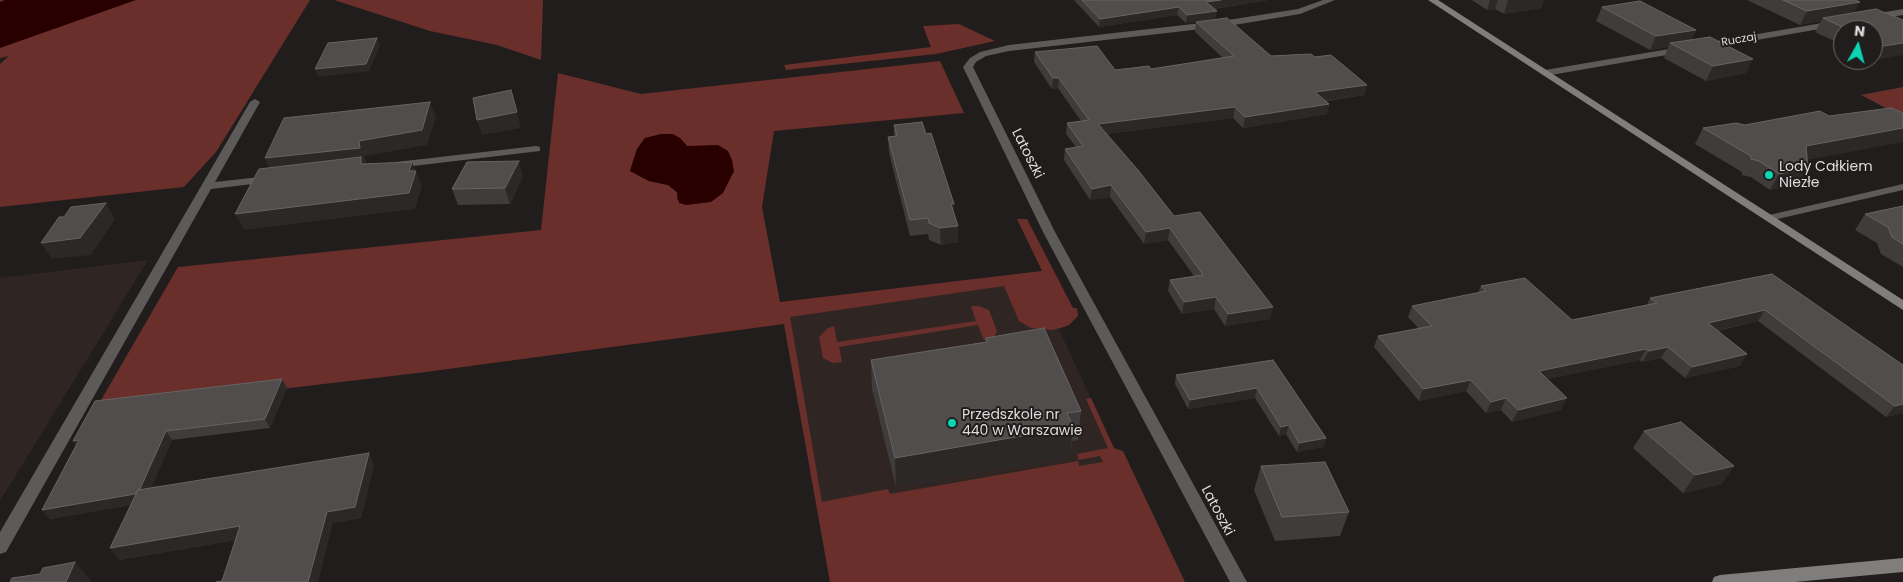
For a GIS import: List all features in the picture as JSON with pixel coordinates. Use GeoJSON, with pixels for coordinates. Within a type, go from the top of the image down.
{"type":"FeatureCollection","features":[{"type":"Feature","properties":{"kind":"street","name":"Latoszki"},"geometry":{"type":"LineString","coordinates":[[1239,582],[1049,232],[968,68],[977,57],[1000,50],[1228,23],[1300,11],[1332,0]]}},
{"type":"Feature","properties":{"kind":"street"},"geometry":{"type":"LineString","coordinates":[[1432,0],[1903,306]]}},
{"type":"Feature","properties":{"kind":"street"},"geometry":{"type":"LineString","coordinates":[[1864,19],[1903,12]]}},
{"type":"Feature","properties":{"kind":"street","name":"Ruczaj"},"geometry":{"type":"LineString","coordinates":[[1545,73],[1833,24]]}},
{"type":"Feature","properties":{"kind":"street"},"geometry":{"type":"LineString","coordinates":[[0,547],[256,102]]}},
{"type":"Feature","properties":{"kind":"street"},"geometry":{"type":"LineString","coordinates":[[389,166],[536,149]]}},
{"type":"Feature","properties":{"kind":"street"},"geometry":{"type":"LineString","coordinates":[[207,186],[281,178]]}},
{"type":"Feature","properties":{"kind":"street"},"geometry":{"type":"LineString","coordinates":[[1769,218],[1903,188]]}},
{"type":"Feature","properties":{"kind":"street"},"geometry":{"type":"LineString","coordinates":[[1720,582],[1903,565]]}},
{"type":"Feature","properties":{"kind":"shaded area"},"geometry":{"type":"Polygon","coordinates":[[[0,0],[310,0],[216,152],[184,187],[0,207],[0,64],[9,56],[0,58],[0,0]]]}},
{"type":"Feature","properties":{"kind":"shaded area"},"geometry":{"type":"Polygon","coordinates":[[[5,0],[136,0],[0,48],[0,2],[5,0]]]}},
{"type":"Feature","properties":{"kind":"shaded area"},"geometry":{"type":"Polygon","coordinates":[[[334,0],[543,0],[541,60],[497,45],[430,31],[334,0]]]}},
{"type":"Feature","properties":{"kind":"shaded area"},"geometry":{"type":"Polygon","coordinates":[[[959,24],[995,41],[936,54],[786,70],[784,65],[931,47],[923,26],[959,24]]]}},
{"type":"Feature","properties":{"kind":"shaded area"},"geometry":{"type":"Polygon","coordinates":[[[940,61],[964,113],[774,131],[762,207],[780,302],[1042,271],[1017,219],[1027,219],[1073,308],[1077,308],[1078,316],[1069,325],[1064,327],[1052,330],[1031,328],[1019,321],[1004,286],[790,317],[822,502],[888,489],[890,494],[1078,461],[1079,466],[1103,462],[1100,456],[1079,460],[1077,454],[1108,448],[1086,399],[1091,398],[1114,448],[1123,451],[1185,582],[830,582],[784,324],[418,373],[101,410],[93,414],[178,267],[541,230],[558,73],[641,94],[940,61]],[[645,138],[637,149],[630,171],[649,181],[668,185],[677,192],[677,201],[718,145],[687,146],[680,138],[645,138]]]}},
{"type":"Feature","properties":{"kind":"shaded area"},"geometry":{"type":"Polygon","coordinates":[[[1903,87],[1903,117],[1861,95],[1903,87]]]}},
{"type":"Feature","properties":{"kind":"shaded area"},"geometry":{"type":"Polygon","coordinates":[[[661,134],[673,134],[680,138],[687,146],[718,145],[728,151],[734,171],[723,193],[711,202],[686,205],[679,203],[677,192],[668,185],[649,181],[630,171],[637,149],[645,138],[661,134]]]}},
{"type":"Feature","properties":{"kind":"shaded area"},"geometry":{"type":"Polygon","coordinates":[[[148,260],[0,501],[0,278],[148,260]]]}},
{"type":"Feature","properties":{"kind":"shaded area","name":"Przedszkole nr 440 w Warszawie"},"geometry":{"type":"Polygon","coordinates":[[[1042,271],[1056,323],[1176,582],[830,582],[780,303],[1042,271]]]}},
{"type":"Feature","properties":{"kind":"shaded area"},"geometry":{"type":"Polygon","coordinates":[[[971,306],[979,306],[989,310],[997,331],[994,337],[984,340],[978,325],[839,347],[842,362],[833,363],[823,358],[819,337],[828,328],[834,326],[837,342],[976,321],[971,306]]]}},
{"type":"Feature","properties":{"kind":"building"},"geometry":{"type":"Polygon","coordinates":[[[1082,0],[1221,0],[1206,2],[1217,11],[1187,15],[1179,7],[1100,19],[1082,0]]]}},
{"type":"Feature","properties":{"kind":"building"},"geometry":{"type":"Polygon","coordinates":[[[1783,0],[1856,0],[1860,2],[1807,11],[1783,0]]]}},
{"type":"Feature","properties":{"kind":"building"},"geometry":{"type":"Polygon","coordinates":[[[1640,1],[1696,30],[1656,36],[1602,7],[1640,1]]]}},
{"type":"Feature","properties":{"kind":"building"},"geometry":{"type":"Polygon","coordinates":[[[1876,9],[1903,20],[1903,43],[1883,46],[1883,20],[1833,20],[1833,23],[1823,18],[1876,9]]]}},
{"type":"Feature","properties":{"kind":"building"},"geometry":{"type":"Polygon","coordinates":[[[1227,18],[1271,56],[1311,54],[1315,57],[1331,55],[1367,85],[1315,92],[1329,104],[1245,117],[1235,107],[1098,124],[1138,170],[1174,216],[1200,212],[1273,307],[1228,314],[1216,297],[1184,302],[1170,280],[1203,275],[1170,228],[1146,232],[1111,185],[1092,189],[1065,149],[1083,146],[1067,123],[1089,120],[1059,78],[1053,78],[1035,52],[1097,46],[1115,70],[1149,66],[1151,69],[1234,56],[1196,22],[1227,18]]]}},
{"type":"Feature","properties":{"kind":"building"},"geometry":{"type":"Polygon","coordinates":[[[1710,37],[1753,59],[1713,66],[1670,43],[1710,37]]]}},
{"type":"Feature","properties":{"kind":"building"},"geometry":{"type":"Polygon","coordinates":[[[377,38],[366,64],[315,69],[328,43],[377,38]]]}},
{"type":"Feature","properties":{"kind":"building"},"geometry":{"type":"Polygon","coordinates":[[[511,90],[517,112],[477,120],[473,98],[511,90]]]}},
{"type":"Feature","properties":{"kind":"building"},"geometry":{"type":"Polygon","coordinates":[[[430,102],[422,130],[359,141],[360,148],[265,158],[284,118],[430,102]]]}},
{"type":"Feature","properties":{"kind":"building"},"geometry":{"type":"Polygon","coordinates":[[[1891,108],[1903,113],[1903,128],[1806,146],[1808,168],[1779,174],[1759,161],[1751,159],[1751,156],[1703,128],[1736,123],[1745,125],[1820,111],[1829,116],[1891,108]]]}},
{"type":"Feature","properties":{"kind":"building"},"geometry":{"type":"Polygon","coordinates":[[[922,122],[926,134],[931,133],[954,204],[951,204],[958,226],[940,228],[929,223],[928,218],[910,220],[888,137],[897,136],[894,125],[922,122]]]}},
{"type":"Feature","properties":{"kind":"building"},"geometry":{"type":"Polygon","coordinates":[[[361,157],[361,164],[412,162],[409,171],[416,171],[409,193],[235,214],[259,169],[361,157]]]}},
{"type":"Feature","properties":{"kind":"building"},"geometry":{"type":"Polygon","coordinates":[[[519,161],[505,188],[452,189],[467,162],[519,161]]]}},
{"type":"Feature","properties":{"kind":"building"},"geometry":{"type":"Polygon","coordinates":[[[106,203],[80,238],[41,243],[59,217],[64,217],[71,207],[106,203]]]}},
{"type":"Feature","properties":{"kind":"building"},"geometry":{"type":"Polygon","coordinates":[[[1903,206],[1903,244],[1892,237],[1888,227],[1865,214],[1903,206]]]}},
{"type":"Feature","properties":{"kind":"building"},"geometry":{"type":"Polygon","coordinates":[[[1772,274],[1903,365],[1903,404],[1895,406],[1765,310],[1708,323],[1747,354],[1692,367],[1668,347],[1649,351],[1646,349],[1539,371],[1567,398],[1518,410],[1506,398],[1491,402],[1471,380],[1423,389],[1378,336],[1432,326],[1412,306],[1486,291],[1481,286],[1525,278],[1572,320],[1657,303],[1650,298],[1772,274]]]}},
{"type":"Feature","properties":{"kind":"building"},"geometry":{"type":"Polygon","coordinates":[[[1044,328],[1081,411],[1067,413],[1073,427],[895,458],[871,360],[987,342],[986,338],[1044,328]]]}},
{"type":"Feature","properties":{"kind":"building"},"geometry":{"type":"Polygon","coordinates":[[[1273,360],[1326,438],[1299,443],[1289,425],[1281,427],[1257,388],[1190,400],[1176,375],[1273,360]]]}},
{"type":"Feature","properties":{"kind":"building"},"geometry":{"type":"Polygon","coordinates":[[[282,379],[265,419],[166,431],[140,489],[135,494],[42,510],[79,440],[73,441],[95,401],[282,379]]]}},
{"type":"Feature","properties":{"kind":"building"},"geometry":{"type":"Polygon","coordinates":[[[1681,422],[1734,466],[1695,475],[1644,431],[1681,422]]]}},
{"type":"Feature","properties":{"kind":"building"},"geometry":{"type":"Polygon","coordinates":[[[369,453],[355,507],[327,512],[308,582],[216,582],[222,581],[240,526],[110,548],[138,490],[369,453]]]}},
{"type":"Feature","properties":{"kind":"building"},"geometry":{"type":"Polygon","coordinates":[[[1325,462],[1349,512],[1282,517],[1261,466],[1325,462]]]}},
{"type":"Feature","properties":{"kind":"building"},"geometry":{"type":"Polygon","coordinates":[[[75,562],[66,582],[10,582],[12,578],[40,574],[43,568],[75,562]]]}},
{"type":"Feature","properties":{"kind":"place","name":"Lody Całkiem Niezłe"},"geometry":{"type":"Point","coordinates":[1769,175]}},
{"type":"Feature","properties":{"kind":"place","name":"Przedszkole nr 440 w Warszawie"},"geometry":{"type":"Point","coordinates":[952,423]}}]}
